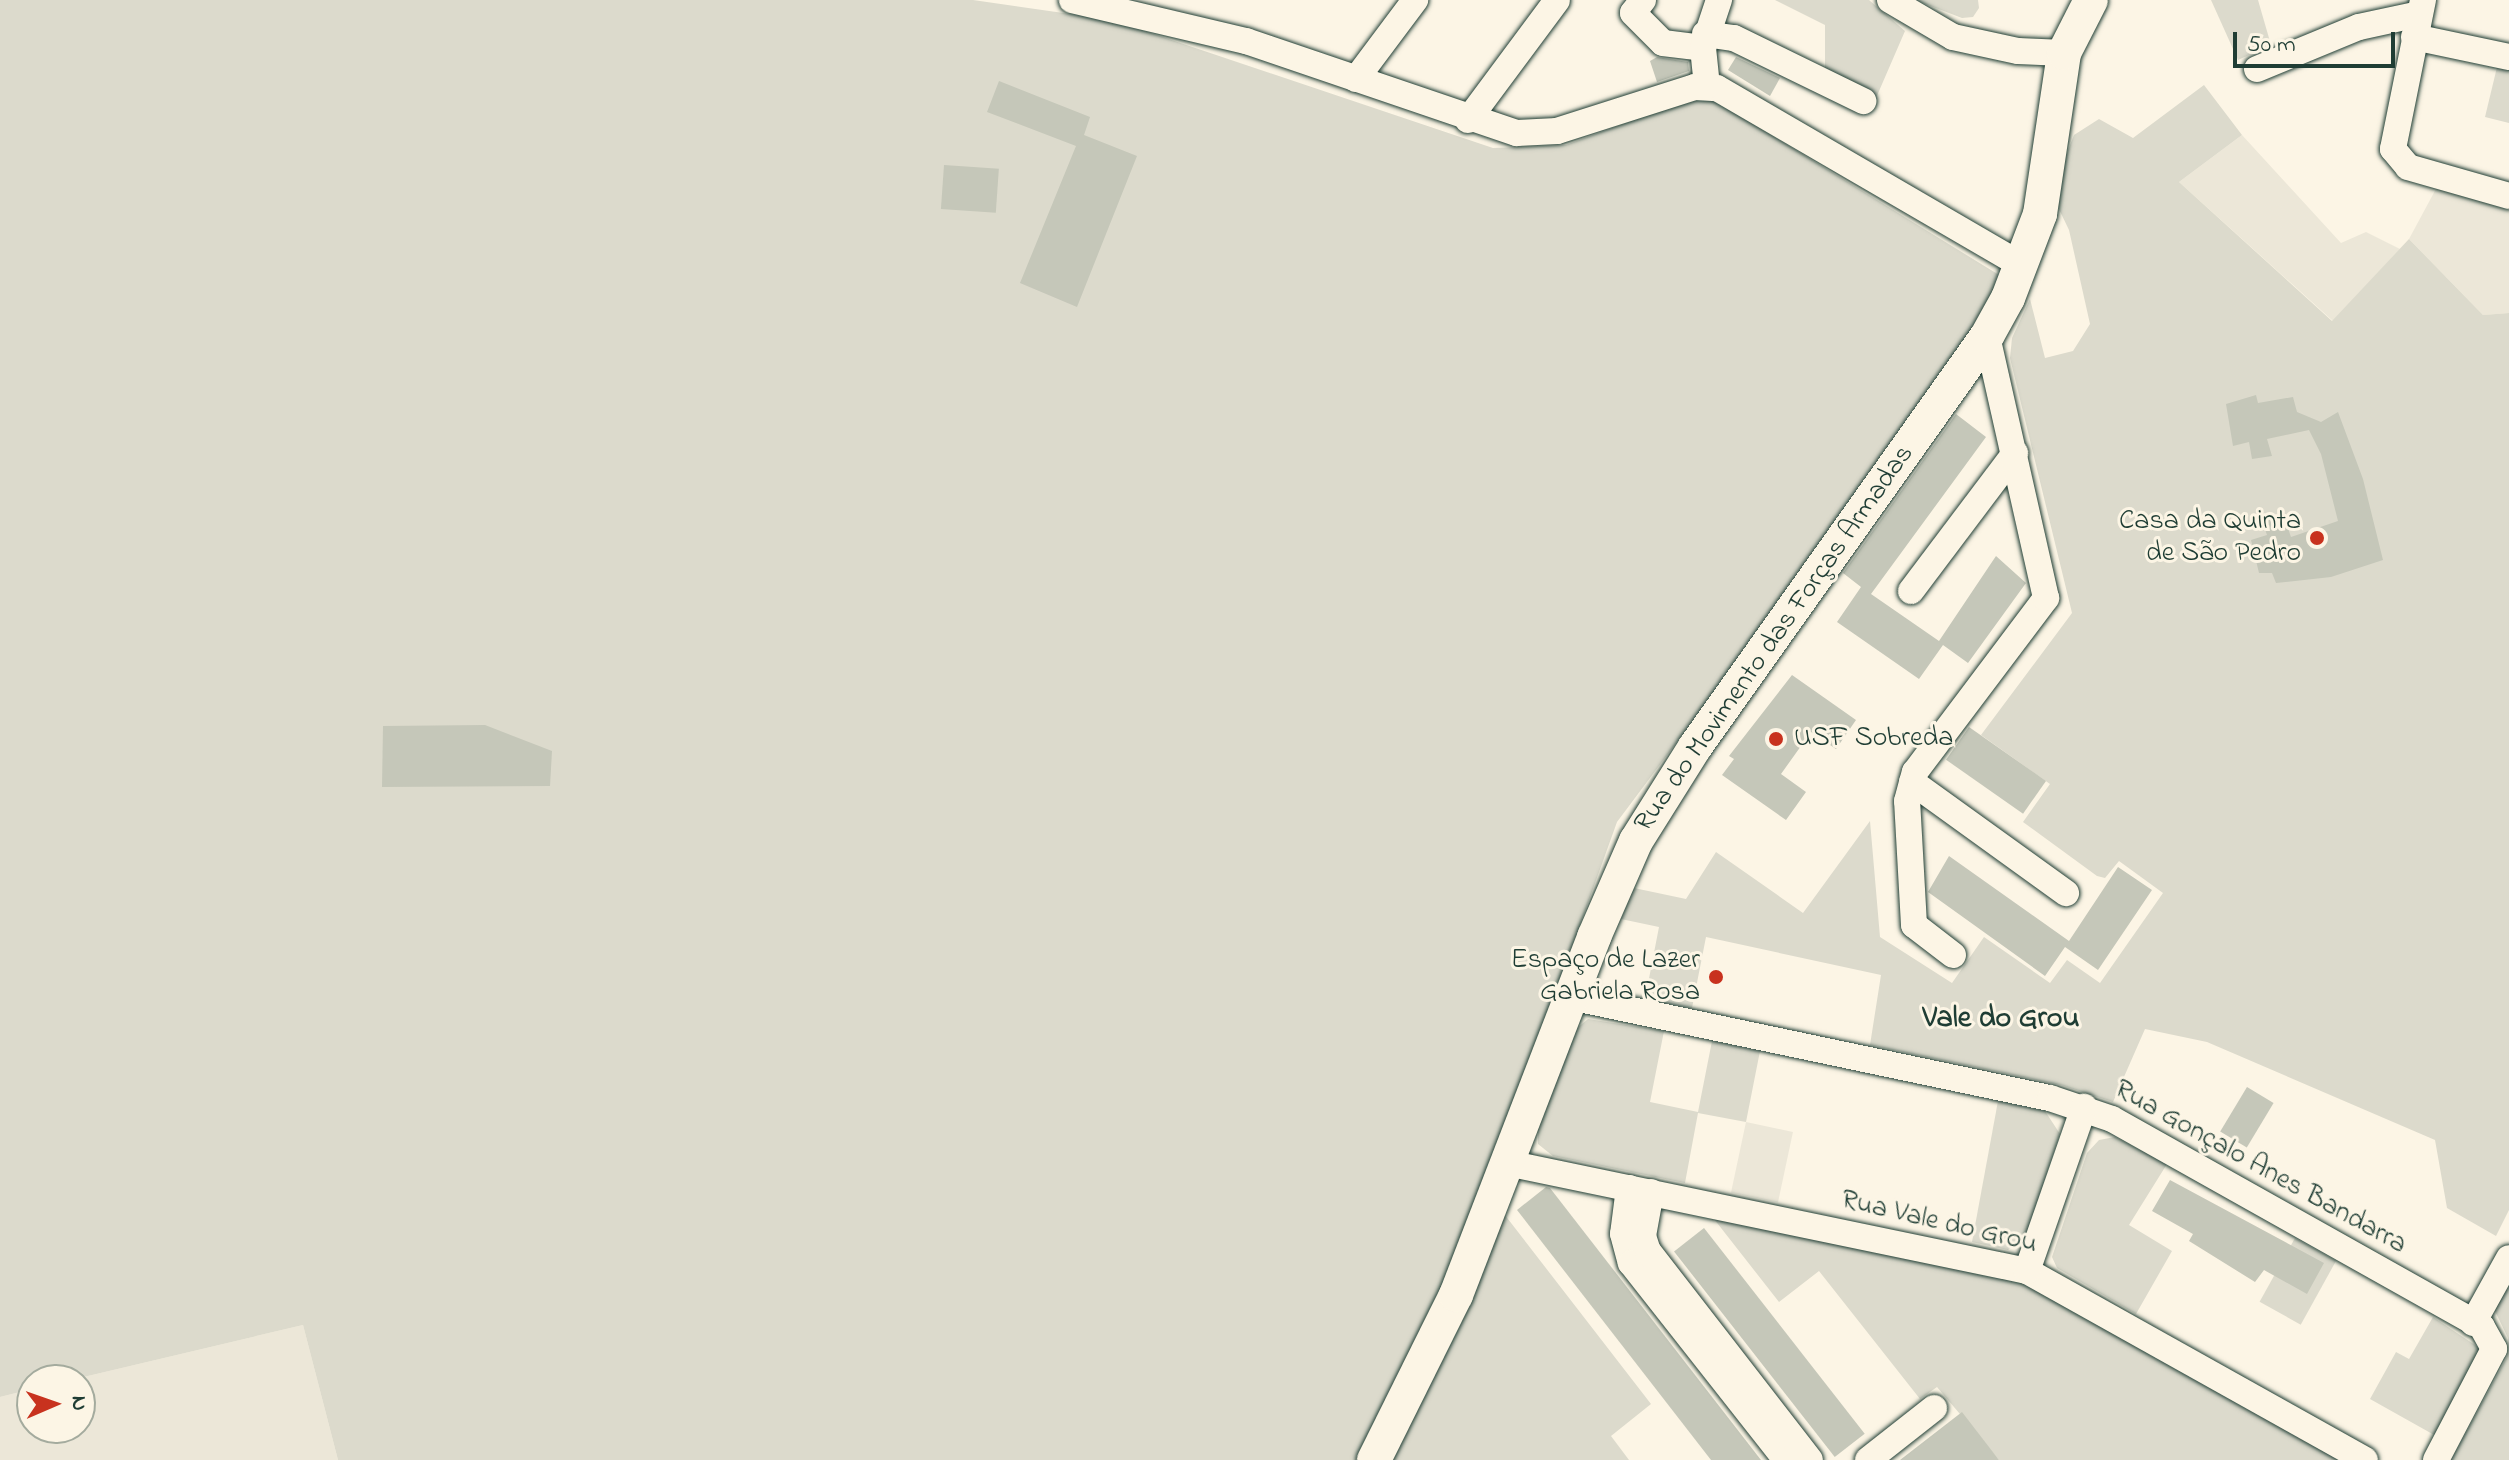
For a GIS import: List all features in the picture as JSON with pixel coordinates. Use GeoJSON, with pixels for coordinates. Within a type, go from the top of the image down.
{"type":"FeatureCollection","features":[{"type":"Feature","properties":{"kind":"main road","name":"Rua do Movimento das Forças Armadas"},"geometry":{"type":"LineString","coordinates":[[1374,1460],[1441,1331],[1570,997],[1621,873],[1657,803],[1987,336],[2023,266],[2040,214],[2064,53],[2091,0]]}},
{"type":"Feature","properties":{"kind":"street"},"geometry":{"type":"LineString","coordinates":[[1072,0],[1197,27],[1356,79],[1468,120],[1517,133],[1547,132],[1707,86],[1728,92],[2023,266]]}},
{"type":"Feature","properties":{"kind":"street"},"geometry":{"type":"LineString","coordinates":[[1356,79],[1415,0]]}},
{"type":"Feature","properties":{"kind":"street"},"geometry":{"type":"LineString","coordinates":[[1468,120],[1557,0]]}},
{"type":"Feature","properties":{"kind":"street"},"geometry":{"type":"LineString","coordinates":[[1643,0],[1633,13],[1663,43],[1734,38],[1863,101]]}},
{"type":"Feature","properties":{"kind":"street"},"geometry":{"type":"LineString","coordinates":[[1707,86],[1704,41],[1719,0]]}},
{"type":"Feature","properties":{"kind":"street"},"geometry":{"type":"LineString","coordinates":[[1890,0],[1953,37],[2018,51],[2064,53]]}},
{"type":"Feature","properties":{"kind":"street"},"geometry":{"type":"LineString","coordinates":[[2419,17],[2393,137],[2398,160],[2509,196]]}},
{"type":"Feature","properties":{"kind":"street"},"geometry":{"type":"LineString","coordinates":[[2257,69],[2330,37],[2419,17],[2509,57]]}},
{"type":"Feature","properties":{"kind":"street"},"geometry":{"type":"LineString","coordinates":[[1953,955],[1914,925],[1905,833],[1912,782],[2046,598],[1987,336]]}},
{"type":"Feature","properties":{"kind":"street"},"geometry":{"type":"LineString","coordinates":[[1911,591],[2015,453]]}},
{"type":"Feature","properties":{"kind":"street"},"geometry":{"type":"LineString","coordinates":[[1912,782],[2066,893]]}},
{"type":"Feature","properties":{"kind":"street","name":"Rua Gonçalo Anes Bandarra"},"geometry":{"type":"LineString","coordinates":[[1570,997],[2084,1107],[2473,1323],[2490,1337],[2494,1349],[2436,1460]]}},
{"type":"Feature","properties":{"kind":"street"},"geometry":{"type":"LineString","coordinates":[[2027,1271],[2084,1107]]}},
{"type":"Feature","properties":{"kind":"street","name":"Rua Vale do Grou"},"geometry":{"type":"LineString","coordinates":[[1507,1163],[2027,1271],[2365,1460]]}},
{"type":"Feature","properties":{"kind":"street"},"geometry":{"type":"LineString","coordinates":[[1640,1190],[1623,1234],[1631,1263],[1786,1460]]}},
{"type":"Feature","properties":{"kind":"street"},"geometry":{"type":"LineString","coordinates":[[1640,1190],[1643,1236],[1648,1251],[1810,1460]]}},
{"type":"Feature","properties":{"kind":"street"},"geometry":{"type":"LineString","coordinates":[[2473,1323],[2509,1258]]}},
{"type":"Feature","properties":{"kind":"street"},"geometry":{"type":"LineString","coordinates":[[1868,1460],[1934,1408]]}},
{"type":"Feature","properties":{"kind":"shaded area"},"geometry":{"type":"Polygon","coordinates":[[[0,0],[973,0],[1112,20],[1493,148],[1566,145],[1685,101],[1714,100],[2004,278],[1970,350],[1617,822],[1453,1278],[1357,1460],[338,1460],[303,1325],[96,1374],[96,1364],[16,1364],[16,1393],[0,1397],[0,0]]]}},
{"type":"Feature","properties":{"kind":"shaded area"},"geometry":{"type":"Polygon","coordinates":[[[1775,0],[1869,0],[1905,31],[1876,98],[1825,73],[1825,25],[1775,0]]]}},
{"type":"Feature","properties":{"kind":"shaded area"},"geometry":{"type":"Polygon","coordinates":[[[1915,0],[1978,0],[1979,8],[1973,17],[1962,18],[1915,0]]]}},
{"type":"Feature","properties":{"kind":"shaded area"},"geometry":{"type":"Polygon","coordinates":[[[2211,0],[2258,0],[2271,45],[2238,60],[2211,0]]]}},
{"type":"Feature","properties":{"kind":"shaded area"},"geometry":{"type":"Polygon","coordinates":[[[2498,63],[2509,66],[2509,123],[2485,117],[2498,63]]]}},
{"type":"Feature","properties":{"kind":"shaded area"},"geometry":{"type":"Polygon","coordinates":[[[2204,85],[2242,135],[2179,182],[2332,321],[2409,239],[2483,315],[2509,313],[2509,1210],[2496,1236],[2447,1208],[2435,1140],[2207,1042],[2145,1029],[2113,1102],[2061,1085],[1870,1045],[1881,975],[1706,937],[1692,1008],[1645,999],[1659,927],[1621,919],[1634,888],[1686,899],[1716,852],[1803,913],[1870,821],[1880,937],[1952,983],[1984,937],[2050,983],[2067,960],[2100,983],[2163,893],[2119,861],[2105,878],[2097,876],[2023,822],[2050,784],[1981,735],[2072,613],[2010,358],[2012,338],[2030,299],[2045,358],[2073,351],[2090,324],[2069,230],[2056,203],[2061,169],[2074,135],[2099,119],[2133,138],[2204,85]]]}},
{"type":"Feature","properties":{"kind":"shaded area"},"geometry":{"type":"Polygon","coordinates":[[[2242,135],[2341,243],[2366,232],[2400,249],[2333,321],[2179,182],[2242,135]]]}},
{"type":"Feature","properties":{"kind":"shaded area"},"geometry":{"type":"Polygon","coordinates":[[[2437,187],[2509,205],[2509,313],[2483,315],[2409,239],[2437,187]]]}},
{"type":"Feature","properties":{"kind":"shaded area"},"geometry":{"type":"Polygon","coordinates":[[[1588,1019],[1664,1031],[1650,1102],[1698,1112],[1712,1041],[1760,1051],[1746,1122],[1698,1113],[1685,1183],[1553,1156],[1538,1144],[1538,1127],[1576,1029],[1588,1019]]]}},
{"type":"Feature","properties":{"kind":"shaded area"},"geometry":{"type":"Polygon","coordinates":[[[1998,1101],[2045,1111],[2060,1134],[2026,1236],[2008,1250],[1972,1242],[1998,1101]]]}},
{"type":"Feature","properties":{"kind":"shaded area"},"geometry":{"type":"Polygon","coordinates":[[[1746,1122],[1793,1132],[1778,1202],[1731,1192],[1746,1122]]]}},
{"type":"Feature","properties":{"kind":"shaded area"},"geometry":{"type":"Polygon","coordinates":[[[2115,1137],[2167,1164],[2129,1225],[2172,1251],[2136,1314],[2057,1268],[2052,1257],[2087,1153],[2099,1140],[2115,1137]]]}},
{"type":"Feature","properties":{"kind":"shaded area"},"geometry":{"type":"Polygon","coordinates":[[[1501,1210],[1651,1404],[1611,1436],[1629,1460],[1387,1460],[1501,1210]]]}},
{"type":"Feature","properties":{"kind":"shaded area"},"geometry":{"type":"Polygon","coordinates":[[[1714,1219],[2025,1283],[2339,1460],[1999,1460],[1937,1387],[1920,1399],[1819,1271],[1779,1302],[1714,1219]]]}},
{"type":"Feature","properties":{"kind":"shaded area"},"geometry":{"type":"Polygon","coordinates":[[[2295,1238],[2336,1261],[2301,1325],[2260,1302],[2295,1238]]]}},
{"type":"Feature","properties":{"kind":"shaded area"},"geometry":{"type":"Polygon","coordinates":[[[2509,1274],[2509,1460],[2451,1460],[2507,1357],[2508,1338],[2494,1309],[2509,1274]]]}},
{"type":"Feature","properties":{"kind":"shaded area"},"geometry":{"type":"Polygon","coordinates":[[[2433,1317],[2481,1349],[2436,1436],[2370,1399],[2396,1352],[2409,1359],[2433,1317]]]}},
{"type":"Feature","properties":{"kind":"shaded area"},"geometry":{"type":"Polygon","coordinates":[[[303,1325],[338,1460],[0,1460],[0,1397],[16,1393],[16,1444],[96,1444],[96,1374],[303,1325]]]}},
{"type":"Feature","properties":{"kind":"building"},"geometry":{"type":"Polygon","coordinates":[[[1657,57],[1688,62],[1689,71],[1657,82],[1650,61],[1657,57]]]}},
{"type":"Feature","properties":{"kind":"building"},"geometry":{"type":"Polygon","coordinates":[[[1736,57],[1780,78],[1770,96],[1728,70],[1736,57]]]}},
{"type":"Feature","properties":{"kind":"building"},"geometry":{"type":"Polygon","coordinates":[[[999,81],[1090,117],[1084,135],[1137,156],[1077,307],[1020,283],[1076,146],[987,112],[999,81]]]}},
{"type":"Feature","properties":{"kind":"building"},"geometry":{"type":"Polygon","coordinates":[[[944,165],[999,169],[996,213],[941,209],[944,165]]]}},
{"type":"Feature","properties":{"kind":"building"},"geometry":{"type":"Polygon","coordinates":[[[2256,395],[2258,403],[2293,397],[2297,412],[2321,422],[2338,412],[2363,479],[2383,560],[2331,577],[2276,583],[2272,573],[2259,573],[2251,540],[2267,535],[2262,520],[2283,514],[2291,537],[2338,521],[2321,454],[2309,430],[2267,439],[2272,456],[2252,459],[2249,442],[2233,446],[2226,404],[2256,395]]]}},
{"type":"Feature","properties":{"kind":"building"},"geometry":{"type":"Polygon","coordinates":[[[1956,414],[1986,437],[1871,594],[1939,641],[1996,556],[2026,583],[1968,663],[1943,645],[1919,679],[1837,622],[1861,587],[1843,573],[1956,414]]]}},
{"type":"Feature","properties":{"kind":"building"},"geometry":{"type":"Polygon","coordinates":[[[1792,675],[1856,720],[1836,749],[1811,732],[1781,774],[1806,792],[1786,820],[1722,775],[1734,759],[1729,756],[1792,675]]]}},
{"type":"Feature","properties":{"kind":"building"},"geometry":{"type":"Polygon","coordinates":[[[485,725],[552,751],[550,786],[382,787],[383,726],[485,725]]]}},
{"type":"Feature","properties":{"kind":"building"},"geometry":{"type":"Polygon","coordinates":[[[1969,727],[2046,781],[2023,814],[1946,760],[1969,727]]]}},
{"type":"Feature","properties":{"kind":"building"},"geometry":{"type":"Polygon","coordinates":[[[1949,856],[2069,941],[2118,867],[2152,890],[2098,970],[2065,947],[2045,976],[1928,892],[1949,856]]]}},
{"type":"Feature","properties":{"kind":"building"},"geometry":{"type":"Polygon","coordinates":[[[2247,1087],[2274,1103],[2247,1148],[2220,1132],[2247,1087]]]}},
{"type":"Feature","properties":{"kind":"building"},"geometry":{"type":"Polygon","coordinates":[[[2170,1180],[2324,1263],[2307,1294],[2264,1270],[2255,1282],[2189,1241],[2193,1234],[2152,1211],[2170,1180]]]}},
{"type":"Feature","properties":{"kind":"building"},"geometry":{"type":"Polygon","coordinates":[[[1546,1187],[1550,1188],[1761,1460],[1711,1460],[1517,1210],[1546,1187]]]}},
{"type":"Feature","properties":{"kind":"building"},"geometry":{"type":"Polygon","coordinates":[[[1704,1228],[1865,1434],[1835,1457],[1674,1251],[1704,1228]]]}},
{"type":"Feature","properties":{"kind":"building"},"geometry":{"type":"Polygon","coordinates":[[[1962,1412],[1999,1460],[1900,1460],[1962,1412]]]}},
{"type":"Feature","properties":{"kind":"place","name":"Casa da Quinta de São Pedro"},"geometry":{"type":"Point","coordinates":[2317,538]}},
{"type":"Feature","properties":{"kind":"place","name":"USF Sobreda"},"geometry":{"type":"Point","coordinates":[1776,739]}},
{"type":"Feature","properties":{"kind":"place","name":"Espaço de Lazer Gabriela Rosa"},"geometry":{"type":"Point","coordinates":[1716,977]}},
{"type":"Feature","properties":{"kind":"district","name":"Vale do Grou"},"geometry":{"type":"Point","coordinates":[2001,1019]}}]}
